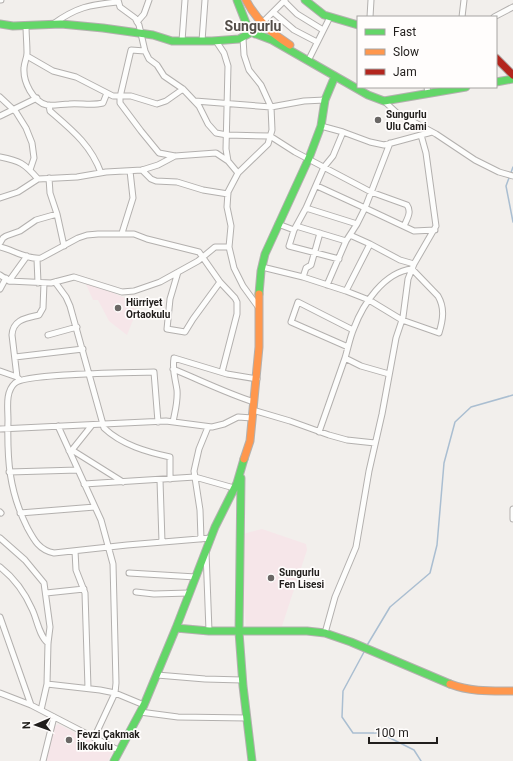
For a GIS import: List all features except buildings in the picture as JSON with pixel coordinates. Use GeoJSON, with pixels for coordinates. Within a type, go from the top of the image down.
{"type":"FeatureCollection","features":[{"type":"Feature","properties":{"kind":"main road"},"geometry":{"type":"LineString","coordinates":[[237,0],[246,23],[254,33],[272,40],[368,95],[384,101],[427,90],[453,88]]}},
{"type":"Feature","properties":{"kind":"main road"},"geometry":{"type":"LineString","coordinates":[[0,24],[14,26],[52,24],[103,28],[153,35],[172,41],[216,41],[239,39],[260,32],[260,23],[246,0]]}},
{"type":"Feature","properties":{"kind":"main road"},"geometry":{"type":"LineString","coordinates":[[305,0],[319,12],[330,17],[357,24]]}},
{"type":"Feature","properties":{"kind":"main road"},"geometry":{"type":"LineString","coordinates":[[114,761],[144,705],[157,675],[215,527],[234,488],[250,441],[257,379],[260,328],[259,296],[262,267],[265,254],[309,158],[321,126],[331,74],[330,69],[273,34],[260,23],[250,18],[246,23]]}},
{"type":"Feature","properties":{"kind":"main road"},"geometry":{"type":"LineString","coordinates":[[497,59],[513,75]]}},
{"type":"Feature","properties":{"kind":"main road"},"geometry":{"type":"LineString","coordinates":[[497,82],[513,79]]}},
{"type":"Feature","properties":{"kind":"main road"},"geometry":{"type":"LineString","coordinates":[[241,469],[238,569],[239,632],[242,680],[252,761]]}},
{"type":"Feature","properties":{"kind":"main road"},"geometry":{"type":"LineString","coordinates":[[176,628],[209,631],[307,631],[325,633],[351,642],[458,687],[477,691],[513,691]]}},
{"type":"Feature","properties":{"kind":"street"},"geometry":{"type":"LineString","coordinates":[[137,22],[144,14],[149,0]]}},
{"type":"Feature","properties":{"kind":"street"},"geometry":{"type":"LineString","coordinates":[[182,41],[185,0]]}},
{"type":"Feature","properties":{"kind":"street"},"geometry":{"type":"LineString","coordinates":[[202,41],[205,0]]}},
{"type":"Feature","properties":{"kind":"street"},"geometry":{"type":"LineString","coordinates":[[370,16],[371,0]]}},
{"type":"Feature","properties":{"kind":"street"},"geometry":{"type":"LineString","coordinates":[[462,16],[464,0]]}},
{"type":"Feature","properties":{"kind":"street"},"geometry":{"type":"LineString","coordinates":[[52,24],[90,2],[118,1],[120,7],[137,22],[142,34],[145,51],[149,59],[157,65],[164,76],[183,89],[195,102],[208,124],[216,133],[227,135],[270,136],[295,152],[309,158],[371,192],[408,207],[410,212],[404,226]]}},
{"type":"Feature","properties":{"kind":"street"},"geometry":{"type":"LineString","coordinates":[[260,23],[285,1],[297,14],[323,30]]}},
{"type":"Feature","properties":{"kind":"street"},"geometry":{"type":"LineString","coordinates":[[496,16],[513,7]]}},
{"type":"Feature","properties":{"kind":"street"},"geometry":{"type":"LineString","coordinates":[[273,12],[294,30],[317,42]]}},
{"type":"Feature","properties":{"kind":"street"},"geometry":{"type":"LineString","coordinates":[[310,57],[330,17]]}},
{"type":"Feature","properties":{"kind":"street"},"geometry":{"type":"LineString","coordinates":[[26,25],[27,56],[24,68],[25,79],[33,95],[43,104],[101,104],[104,102],[107,93]]}},
{"type":"Feature","properties":{"kind":"street"},"geometry":{"type":"LineString","coordinates":[[243,38],[244,55],[249,70],[261,85],[271,107],[272,130],[268,144],[238,173],[228,192],[227,207],[232,226],[229,247],[234,268],[243,286],[260,309]]}},
{"type":"Feature","properties":{"kind":"street"},"geometry":{"type":"LineString","coordinates":[[216,41],[224,53],[228,66],[226,150],[228,161]]}},
{"type":"Feature","properties":{"kind":"street"},"geometry":{"type":"LineString","coordinates":[[145,51],[131,50],[120,97],[122,106],[159,153],[175,156],[216,153],[228,161],[238,173]]}},
{"type":"Feature","properties":{"kind":"street"},"geometry":{"type":"LineString","coordinates":[[27,56],[53,71],[76,77],[113,96],[131,96],[157,104],[166,102],[183,89]]}},
{"type":"Feature","properties":{"kind":"street"},"geometry":{"type":"LineString","coordinates":[[0,97],[14,110],[26,128],[32,143],[34,158],[30,170]]}},
{"type":"Feature","properties":{"kind":"street"},"geometry":{"type":"LineString","coordinates":[[0,116],[37,98]]}},
{"type":"Feature","properties":{"kind":"street"},"geometry":{"type":"LineString","coordinates":[[195,102],[271,107],[326,98]]}},
{"type":"Feature","properties":{"kind":"street"},"geometry":{"type":"LineString","coordinates":[[384,101],[397,113],[432,132],[475,160],[500,172],[513,176]]}},
{"type":"Feature","properties":{"kind":"street"},"geometry":{"type":"LineString","coordinates":[[49,105],[50,111],[82,140],[97,161],[101,173]]}},
{"type":"Feature","properties":{"kind":"street"},"geometry":{"type":"LineString","coordinates":[[321,126],[384,145],[432,132]]}},
{"type":"Feature","properties":{"kind":"street"},"geometry":{"type":"LineString","coordinates":[[339,259],[289,246],[295,228],[306,208],[324,167],[333,156],[343,132]]}},
{"type":"Feature","properties":{"kind":"street"},"geometry":{"type":"LineString","coordinates":[[325,633],[335,597],[356,547],[396,338],[402,320],[408,279],[413,267],[435,230],[436,224],[433,199],[428,175],[426,153],[421,135]]}},
{"type":"Feature","properties":{"kind":"street"},"geometry":{"type":"LineString","coordinates":[[327,285],[346,241],[365,208],[390,143]]}},
{"type":"Feature","properties":{"kind":"street"},"geometry":{"type":"LineString","coordinates":[[0,198],[18,192],[38,179],[78,177],[101,173],[142,170],[158,165],[175,156]]}},
{"type":"Feature","properties":{"kind":"street"},"geometry":{"type":"LineString","coordinates":[[0,157],[16,160],[27,166],[38,179]]}},
{"type":"Feature","properties":{"kind":"street"},"geometry":{"type":"LineString","coordinates":[[142,170],[151,179],[156,181],[177,182],[203,190],[228,194]]}},
{"type":"Feature","properties":{"kind":"street"},"geometry":{"type":"LineString","coordinates":[[122,233],[133,198],[130,171]]}},
{"type":"Feature","properties":{"kind":"street"},"geometry":{"type":"LineString","coordinates":[[49,178],[51,197],[58,214],[64,246]]}},
{"type":"Feature","properties":{"kind":"street"},"geometry":{"type":"LineString","coordinates":[[316,186],[417,232],[435,230]]}},
{"type":"Feature","properties":{"kind":"street"},"geometry":{"type":"LineString","coordinates":[[306,208],[357,224]]}},
{"type":"Feature","properties":{"kind":"street"},"geometry":{"type":"LineString","coordinates":[[0,243],[6,236],[20,231],[36,220],[58,214]]}},
{"type":"Feature","properties":{"kind":"street"},"geometry":{"type":"LineString","coordinates":[[278,224],[320,233],[346,241]]}},
{"type":"Feature","properties":{"kind":"street"},"geometry":{"type":"LineString","coordinates":[[0,247],[37,259],[87,235],[122,233],[134,234],[147,239],[199,252],[220,282],[237,302],[237,314],[222,372]]}},
{"type":"Feature","properties":{"kind":"street"},"geometry":{"type":"LineString","coordinates":[[304,277],[306,268],[311,265],[320,233]]}},
{"type":"Feature","properties":{"kind":"street"},"geometry":{"type":"LineString","coordinates":[[262,267],[304,277],[346,291],[369,300],[402,320],[439,333],[442,324],[442,306],[440,300],[413,267],[350,235]]}},
{"type":"Feature","properties":{"kind":"street"},"geometry":{"type":"LineString","coordinates":[[346,291],[370,244]]}},
{"type":"Feature","properties":{"kind":"street"},"geometry":{"type":"LineString","coordinates":[[0,275],[8,280],[41,283],[55,282],[74,277],[122,292],[134,291],[160,282],[198,261],[215,247],[229,247]]}},
{"type":"Feature","properties":{"kind":"street"},"geometry":{"type":"LineString","coordinates":[[0,289],[27,256]]}},
{"type":"Feature","properties":{"kind":"street"},"geometry":{"type":"LineString","coordinates":[[37,259],[43,308],[39,315],[20,320],[13,328],[12,335],[18,379],[8,393],[7,429],[9,472],[12,491],[20,513],[34,540],[42,549],[54,553],[211,538]]}},
{"type":"Feature","properties":{"kind":"street"},"geometry":{"type":"LineString","coordinates":[[319,432],[345,358],[353,330],[369,300],[377,289],[396,274],[413,267]]}},
{"type":"Feature","properties":{"kind":"street"},"geometry":{"type":"LineString","coordinates":[[178,272],[170,299],[167,329],[185,332],[220,282]]}},
{"type":"Feature","properties":{"kind":"street"},"geometry":{"type":"LineString","coordinates":[[55,282],[66,297],[70,306],[102,425],[105,430],[132,446],[147,452],[170,457],[170,479]]}},
{"type":"Feature","properties":{"kind":"street"},"geometry":{"type":"LineString","coordinates":[[348,347],[290,322],[298,302],[353,330]]}},
{"type":"Feature","properties":{"kind":"street"},"geometry":{"type":"LineString","coordinates":[[48,335],[77,328]]}},
{"type":"Feature","properties":{"kind":"street"},"geometry":{"type":"LineString","coordinates":[[15,356],[83,350]]}},
{"type":"Feature","properties":{"kind":"street"},"geometry":{"type":"LineString","coordinates":[[172,422],[177,401],[177,390],[173,369],[174,358],[222,372],[257,379]]}},
{"type":"Feature","properties":{"kind":"street"},"geometry":{"type":"LineString","coordinates":[[345,358],[361,366],[389,374]]}},
{"type":"Feature","properties":{"kind":"street"},"geometry":{"type":"LineString","coordinates":[[173,369],[254,406],[319,432],[343,439],[375,443]]}},
{"type":"Feature","properties":{"kind":"street"},"geometry":{"type":"LineString","coordinates":[[0,371],[18,379],[89,374],[154,372],[158,422]]}},
{"type":"Feature","properties":{"kind":"street"},"geometry":{"type":"LineString","coordinates":[[0,429],[158,422],[172,422],[212,427],[224,424],[238,417],[252,418]]}},
{"type":"Feature","properties":{"kind":"street"},"geometry":{"type":"LineString","coordinates":[[71,451],[92,425]]}},
{"type":"Feature","properties":{"kind":"street"},"geometry":{"type":"LineString","coordinates":[[58,426],[71,451],[84,484],[101,520],[113,564],[116,675],[115,693],[94,738]]}},
{"type":"Feature","properties":{"kind":"street"},"geometry":{"type":"LineString","coordinates":[[201,539],[200,510],[195,477],[195,463],[208,427]]}},
{"type":"Feature","properties":{"kind":"street"},"geometry":{"type":"LineString","coordinates":[[71,451],[123,482]]}},
{"type":"Feature","properties":{"kind":"street"},"geometry":{"type":"LineString","coordinates":[[9,472],[78,470]]}},
{"type":"Feature","properties":{"kind":"street"},"geometry":{"type":"LineString","coordinates":[[84,484],[195,477],[234,488]]}},
{"type":"Feature","properties":{"kind":"street"},"geometry":{"type":"LineString","coordinates":[[160,480],[162,542]]}},
{"type":"Feature","properties":{"kind":"street"},"geometry":{"type":"LineString","coordinates":[[20,513],[94,507]]}},
{"type":"Feature","properties":{"kind":"street"},"geometry":{"type":"LineString","coordinates":[[513,509],[513,519]]}},
{"type":"Feature","properties":{"kind":"street"},"geometry":{"type":"LineString","coordinates":[[0,538],[25,560],[44,583],[50,627],[47,684],[42,710]]}},
{"type":"Feature","properties":{"kind":"street"},"geometry":{"type":"LineString","coordinates":[[206,550],[209,631]]}},
{"type":"Feature","properties":{"kind":"street"},"geometry":{"type":"LineString","coordinates":[[75,551],[76,570],[84,589],[86,603],[88,688]]}},
{"type":"Feature","properties":{"kind":"street"},"geometry":{"type":"LineString","coordinates":[[0,567],[16,582],[26,596],[45,641],[48,643]]}},
{"type":"Feature","properties":{"kind":"street"},"geometry":{"type":"LineString","coordinates":[[129,573],[196,577]]}},
{"type":"Feature","properties":{"kind":"street"},"geometry":{"type":"LineString","coordinates":[[46,593],[84,589]]}},
{"type":"Feature","properties":{"kind":"street"},"geometry":{"type":"LineString","coordinates":[[136,592],[154,594],[190,593]]}},
{"type":"Feature","properties":{"kind":"street"},"geometry":{"type":"LineString","coordinates":[[0,617],[31,705]]}},
{"type":"Feature","properties":{"kind":"street"},"geometry":{"type":"LineString","coordinates":[[157,675],[242,680]]}},
{"type":"Feature","properties":{"kind":"street"},"geometry":{"type":"LineString","coordinates":[[47,684],[88,688],[115,693],[144,705]]}},
{"type":"Feature","properties":{"kind":"street"},"geometry":{"type":"LineString","coordinates":[[0,693],[42,710],[120,751]]}},
{"type":"Feature","properties":{"kind":"street"},"geometry":{"type":"LineString","coordinates":[[140,712],[178,717],[247,718]]}},
{"type":"Feature","properties":{"kind":"street"},"geometry":{"type":"LineString","coordinates":[[42,761],[54,717]]}},
{"type":"Feature","properties":{"kind":"shaded area","name":"Hürriyet Ortaokulu"},"geometry":{"type":"Polygon","coordinates":[[[85,282],[91,283],[134,302],[135,315],[127,335],[109,321],[98,300],[93,300],[85,282]]]}},
{"type":"Feature","properties":{"kind":"shaded area","name":"Sungurlu Fen Lisesi"},"geometry":{"type":"Polygon","coordinates":[[[262,529],[306,544],[307,550],[282,626],[246,626],[244,606],[243,534],[262,529]]]}},
{"type":"Feature","properties":{"kind":"shaded area","name":"Fevzi Çakmak İlkokulu"},"geometry":{"type":"Polygon","coordinates":[[[58,724],[112,752],[108,761],[46,761],[54,727],[58,724]]]}},
{"type":"Feature","properties":{"kind":"waterway"},"geometry":{"type":"LineString","coordinates":[[513,167],[506,186],[513,222]]}},
{"type":"Feature","properties":{"kind":"waterway"},"geometry":{"type":"LineString","coordinates":[[366,647],[390,607],[430,573],[437,545],[444,463],[455,422],[471,407],[513,395]]}},
{"type":"Feature","properties":{"kind":"waterway"},"geometry":{"type":"LineString","coordinates":[[364,652],[343,691],[342,717],[353,733],[380,733],[414,750],[421,761]]}},
{"type":"Feature","properties":{"kind":"traffic: fast"},"geometry":{"type":"LineString","coordinates":[[237,0],[246,23],[255,34]]}},
{"type":"Feature","properties":{"kind":"traffic: fast"},"geometry":{"type":"LineString","coordinates":[[305,0],[324,15],[357,25]]}},
{"type":"Feature","properties":{"kind":"traffic: fast"},"geometry":{"type":"LineString","coordinates":[[0,24],[13,26],[61,24],[103,28],[153,35],[172,41],[239,39],[252,32]]}},
{"type":"Feature","properties":{"kind":"traffic: fast"},"geometry":{"type":"LineString","coordinates":[[256,34],[272,40],[368,95],[384,101],[460,88]]}},
{"type":"Feature","properties":{"kind":"traffic: fast"},"geometry":{"type":"LineString","coordinates":[[259,294],[261,271],[265,254],[309,158],[321,126],[325,100],[335,76]]}},
{"type":"Feature","properties":{"kind":"traffic: fast"},"geometry":{"type":"LineString","coordinates":[[497,82],[513,79]]}},
{"type":"Feature","properties":{"kind":"traffic: fast"},"geometry":{"type":"LineString","coordinates":[[114,761],[144,705],[215,527],[237,483],[244,459]]}},
{"type":"Feature","properties":{"kind":"traffic: fast"},"geometry":{"type":"LineString","coordinates":[[241,478],[239,632],[243,686],[252,761]]}},
{"type":"Feature","properties":{"kind":"traffic: fast"},"geometry":{"type":"LineString","coordinates":[[176,628],[209,631],[307,631],[325,633],[351,642],[450,684]]}},
{"type":"Feature","properties":{"kind":"traffic: slow"},"geometry":{"type":"LineString","coordinates":[[246,0],[259,20],[290,45]]}},
{"type":"Feature","properties":{"kind":"traffic: slow"},"geometry":{"type":"LineString","coordinates":[[244,459],[250,441],[259,347],[259,294]]}},
{"type":"Feature","properties":{"kind":"traffic: slow"},"geometry":{"type":"LineString","coordinates":[[450,684],[473,690],[513,691]]}},
{"type":"Feature","properties":{"kind":"traffic: jam"},"geometry":{"type":"LineString","coordinates":[[497,59],[513,75]]}},
{"type":"Feature","properties":{"kind":"place","name":"Sungurlu Ulu Cami"},"geometry":{"type":"Point","coordinates":[378,120]}},
{"type":"Feature","properties":{"kind":"place","name":"Hürriyet Ortaokulu"},"geometry":{"type":"Point","coordinates":[118,308]}},
{"type":"Feature","properties":{"kind":"place","name":"Sungurlu Fen Lisesi"},"geometry":{"type":"Point","coordinates":[271,578]}},
{"type":"Feature","properties":{"kind":"place","name":"Fevzi Çakmak İlkokulu"},"geometry":{"type":"Point","coordinates":[69,740]}},
{"type":"Feature","properties":{"kind":"district","name":"Sungurlu"},"geometry":{"type":"Point","coordinates":[253,26]}}]}
